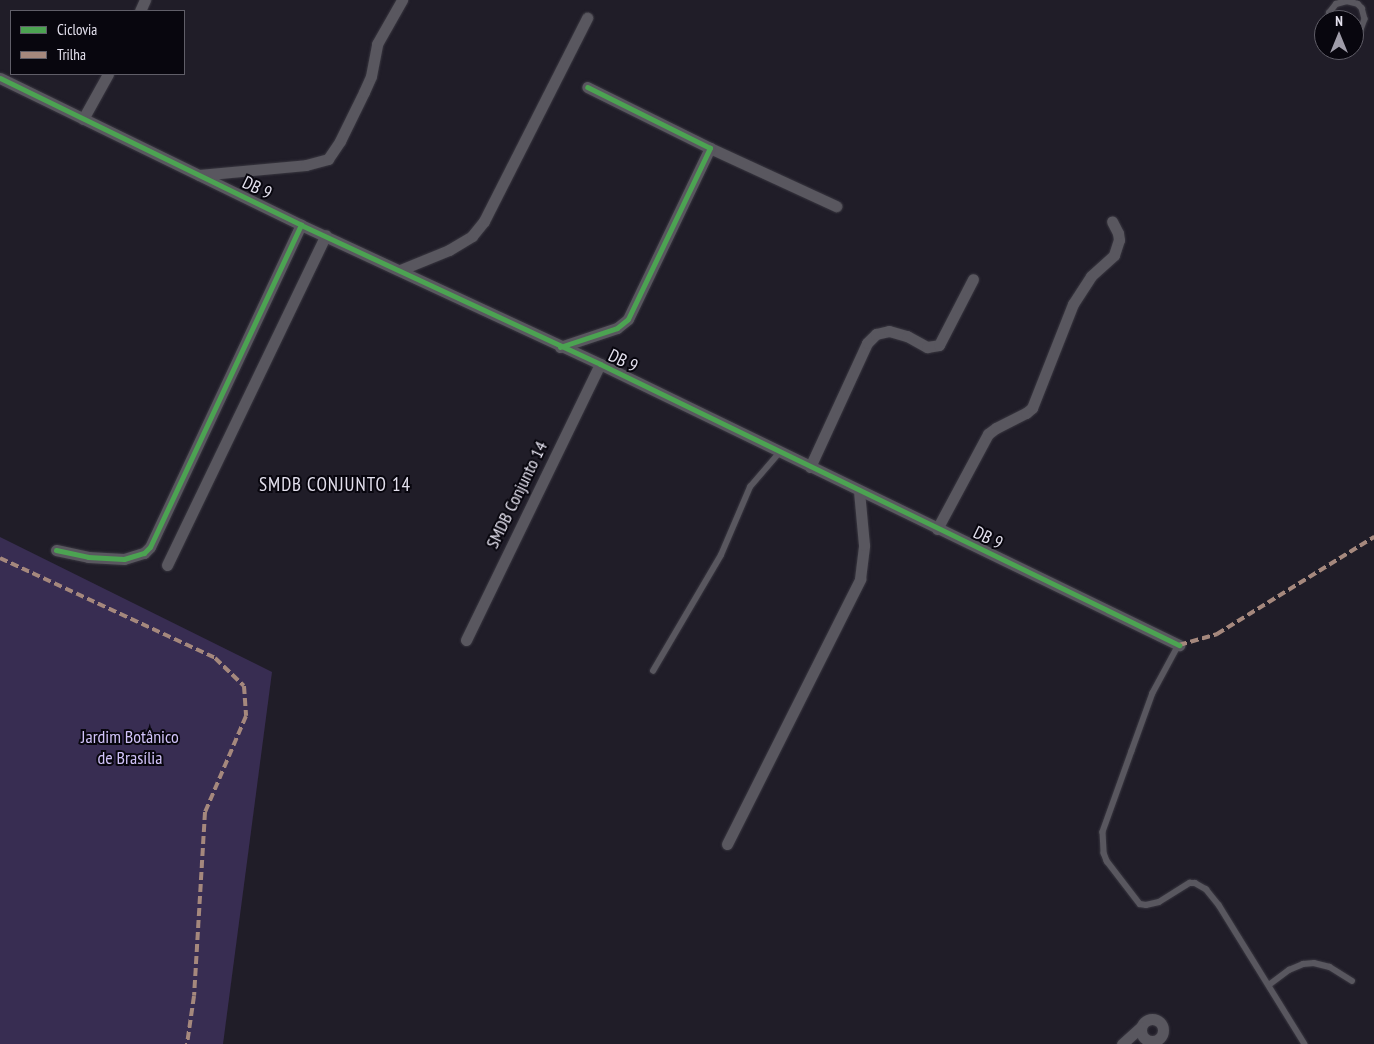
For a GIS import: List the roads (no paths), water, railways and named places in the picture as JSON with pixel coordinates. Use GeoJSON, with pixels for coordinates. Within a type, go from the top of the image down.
{"type":"FeatureCollection","features":[{"type":"Feature","properties":{"kind":"street"},"geometry":{"type":"LineString","coordinates":[[199,175],[306,165],[328,159],[340,141],[364,92],[371,76],[377,44],[402,0]]}},
{"type":"Feature","properties":{"kind":"street"},"geometry":{"type":"LineString","coordinates":[[400,270],[449,250],[472,236],[484,220],[587,18]]}},
{"type":"Feature","properties":{"kind":"street"},"geometry":{"type":"LineString","coordinates":[[83,119],[107,75]]}},
{"type":"Feature","properties":{"kind":"street","name":"DB 9"},"geometry":{"type":"LineString","coordinates":[[0,78],[301,225],[600,364],[1179,645]]}},
{"type":"Feature","properties":{"kind":"street"},"geometry":{"type":"LineString","coordinates":[[587,87],[710,148],[836,206]]}},
{"type":"Feature","properties":{"kind":"street"},"geometry":{"type":"LineString","coordinates":[[560,347],[617,328],[628,319],[710,148]]}},
{"type":"Feature","properties":{"kind":"street"},"geometry":{"type":"LineString","coordinates":[[937,528],[988,434],[1032,408],[1073,304],[1091,276],[1114,254],[1119,240],[1112,221]]}},
{"type":"Feature","properties":{"kind":"street"},"geometry":{"type":"LineString","coordinates":[[56,550],[88,557],[124,558],[144,553],[150,547],[301,225]]}},
{"type":"Feature","properties":{"kind":"street"},"geometry":{"type":"LineString","coordinates":[[166,565],[326,235]]}},
{"type":"Feature","properties":{"kind":"street"},"geometry":{"type":"LineString","coordinates":[[810,466],[867,342],[876,334],[889,331],[906,336],[927,347],[939,345],[973,279]]}},
{"type":"Feature","properties":{"kind":"street","name":"SMDB Conjunto 14"},"geometry":{"type":"LineString","coordinates":[[466,640],[600,364]]}},
{"type":"Feature","properties":{"kind":"street"},"geometry":{"type":"LineString","coordinates":[[727,844],[860,579],[864,545],[860,491]]}},
{"type":"Feature","properties":{"kind":"street"},"geometry":{"type":"LineString","coordinates":[[1122,1044],[1146,1021],[1151,1019],[1160,1024],[1162,1029],[1160,1036],[1147,1042],[1141,1027]]}},
{"type":"Feature","properties":{"kind":"lane"},"geometry":{"type":"LineString","coordinates":[[1331,10],[1336,4],[1353,1],[1363,10]]}},
{"type":"Feature","properties":{"kind":"lane"},"geometry":{"type":"LineString","coordinates":[[653,671],[722,555],[750,487],[780,452]]}},
{"type":"Feature","properties":{"kind":"lane"},"geometry":{"type":"LineString","coordinates":[[1179,645],[1153,693],[1132,751],[1103,832],[1104,853],[1107,861],[1140,904],[1146,905],[1159,902],[1190,883],[1206,888],[1219,905],[1305,1044]]}},
{"type":"Feature","properties":{"kind":"lane"},"geometry":{"type":"LineString","coordinates":[[1269,985],[1288,970],[1303,964],[1314,963],[1330,967],[1352,981]]}},
{"type":"Feature","properties":{"kind":"district","name":"SMDB CONJUNTO 14"},"geometry":{"type":"Point","coordinates":[335,485]}},
{"type":"Feature","properties":{"kind":"park label","name":"Jardim Botânico de Brasília"},"geometry":{"type":"Point","coordinates":[130,748]}}]}
